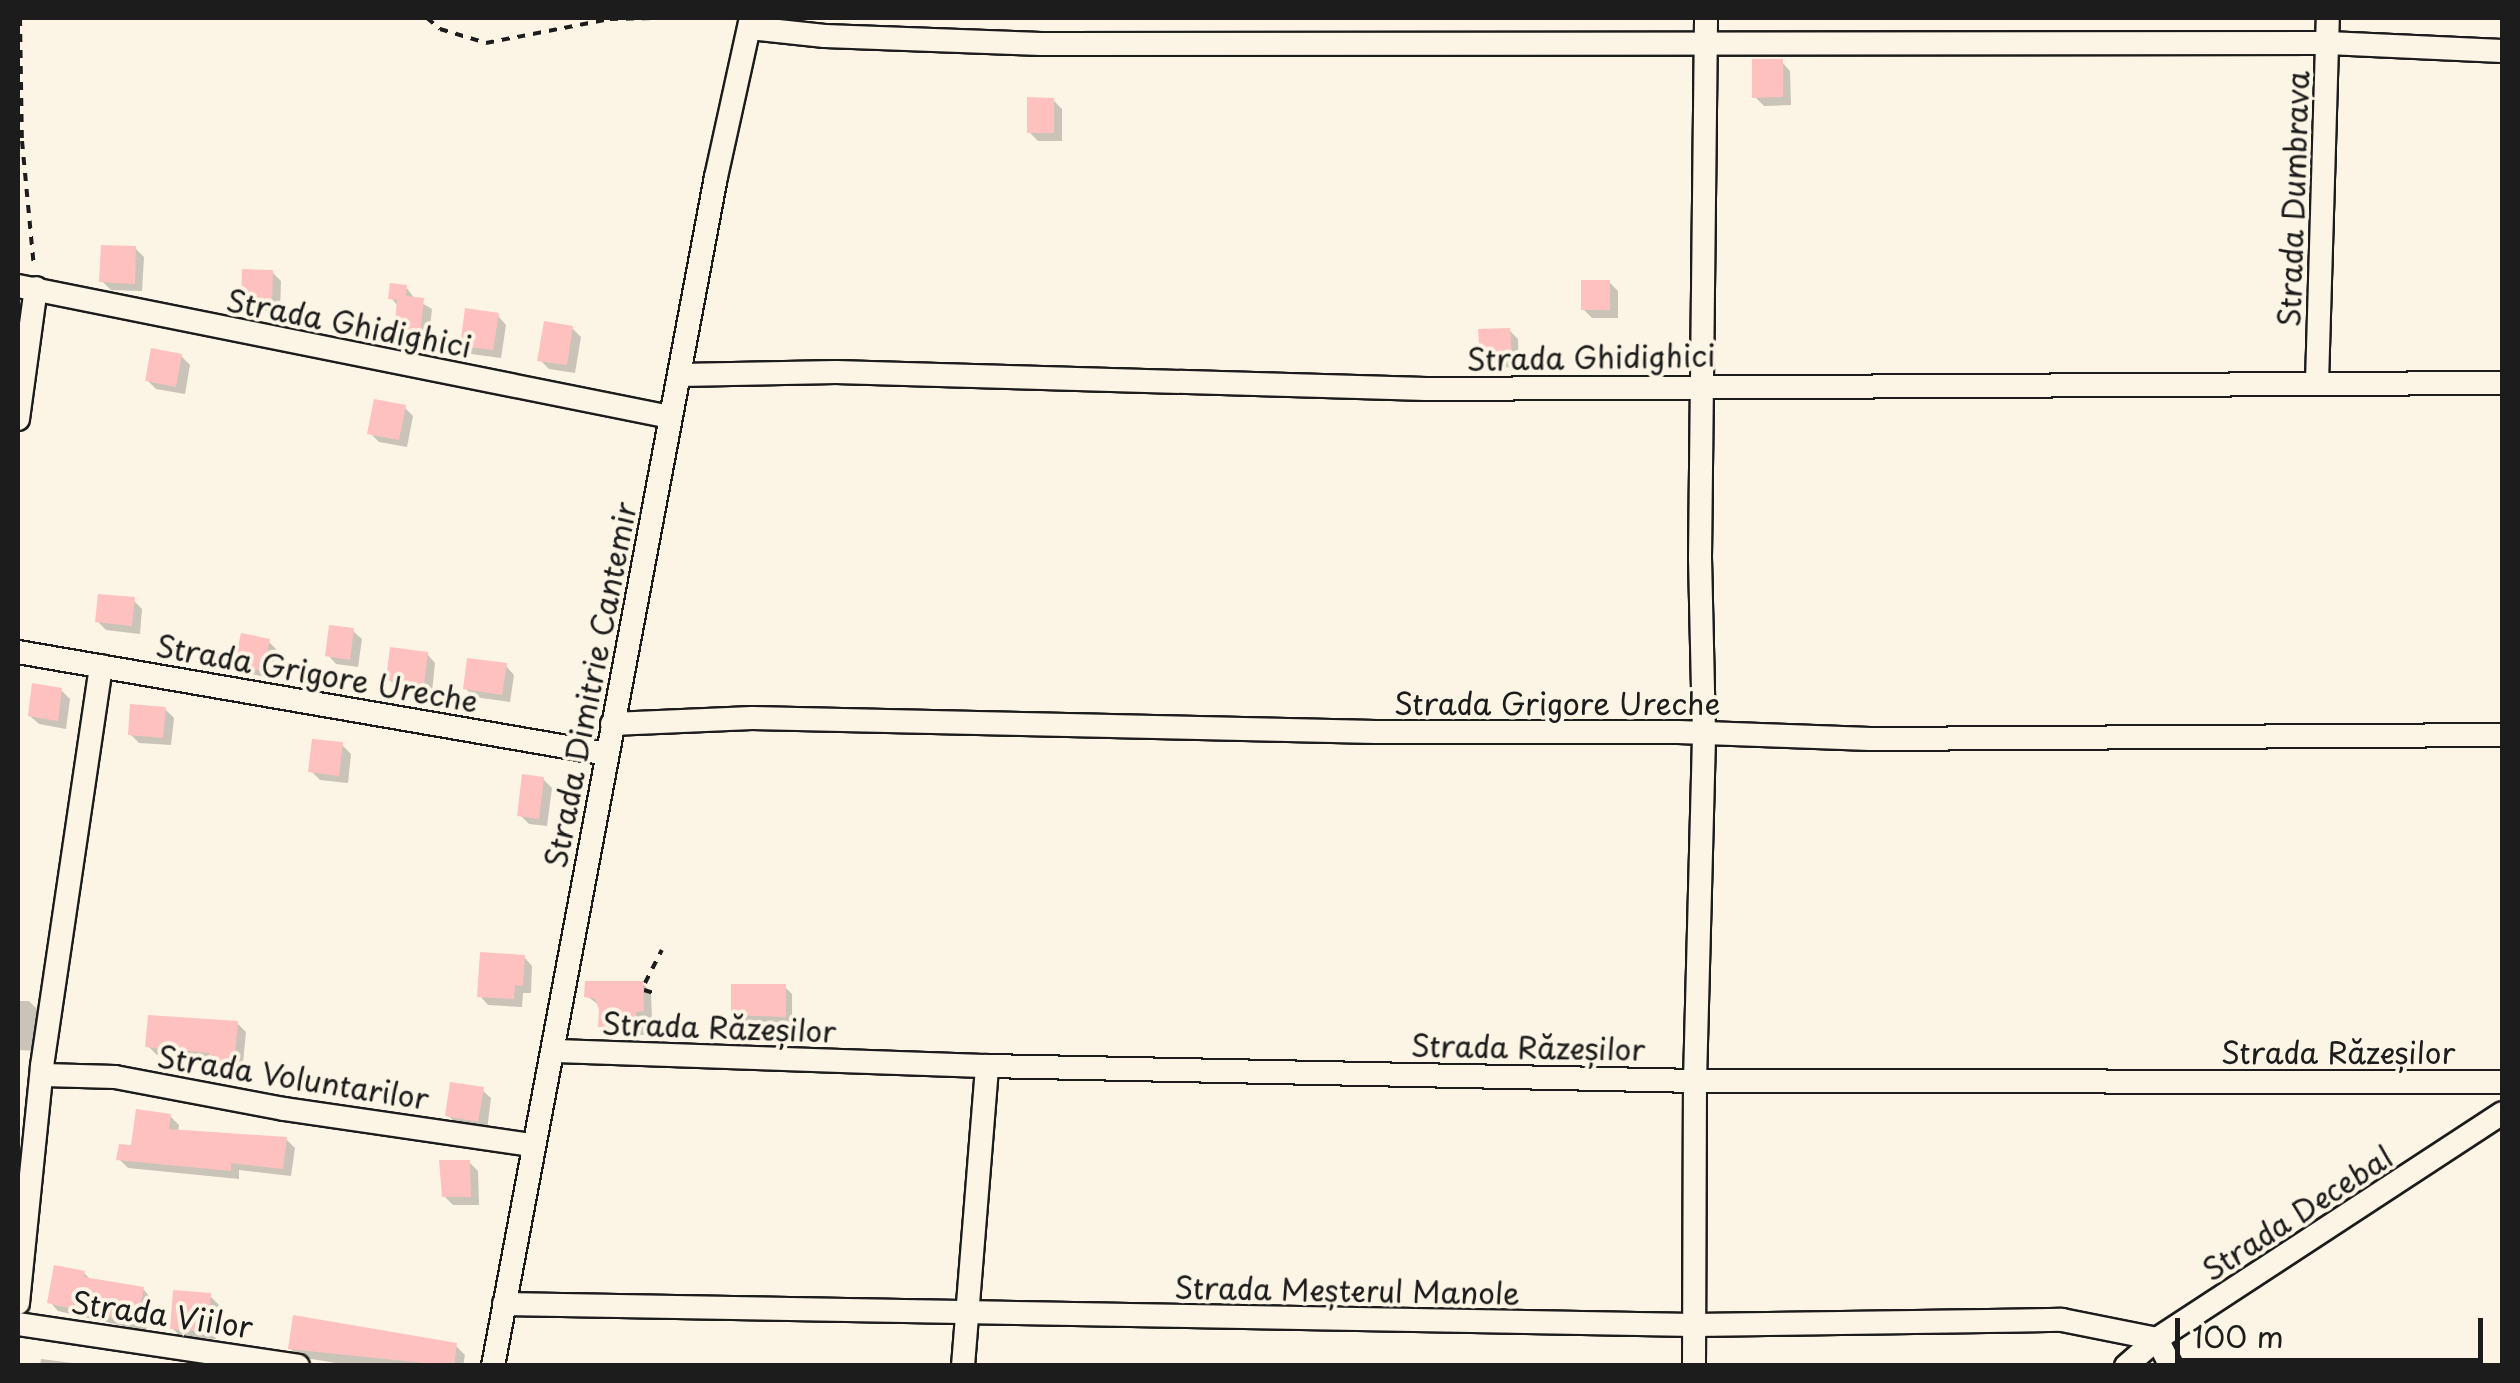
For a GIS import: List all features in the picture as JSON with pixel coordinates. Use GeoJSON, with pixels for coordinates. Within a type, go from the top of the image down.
{"type":"FeatureCollection","features":[{"type":"Feature","properties":{"kind":"street"},"geometry":{"type":"LineString","coordinates":[[1694,1366],[1695,1081],[1704,734],[1706,18]]}},
{"type":"Feature","properties":{"kind":"street","name":"Strada Dumbrava"},"geometry":{"type":"LineString","coordinates":[[2318,382],[2328,18]]}},
{"type":"Feature","properties":{"kind":"street"},"geometry":{"type":"LineString","coordinates":[[750,23],[825,36],[1040,44],[2328,43],[2502,51]]}},
{"type":"Feature","properties":{"kind":"street","name":"Strada Dimitrie Cantemir"},"geometry":{"type":"LineString","coordinates":[[492,1366],[716,177],[750,23]]}},
{"type":"Feature","properties":{"kind":"street","name":"Strada Ghidighici"},"geometry":{"type":"LineString","coordinates":[[27,287],[171,320],[670,417]]}},
{"type":"Feature","properties":{"kind":"street"},"geometry":{"type":"LineString","coordinates":[[18,419],[27,287]]}},
{"type":"Feature","properties":{"kind":"street","name":"Strada Ghidighici"},"geometry":{"type":"LineString","coordinates":[[680,375],[856,372],[1426,389],[2502,384]]}},
{"type":"Feature","properties":{"kind":"street","name":"Strada Grigore Ureche"},"geometry":{"type":"LineString","coordinates":[[18,652],[607,754]]}},
{"type":"Feature","properties":{"kind":"street"},"geometry":{"type":"LineString","coordinates":[[18,1303],[43,1070],[101,666]]}},
{"type":"Feature","properties":{"kind":"street","name":"Strada Grigore Ureche"},"geometry":{"type":"LineString","coordinates":[[612,724],[752,718],[1870,739],[2502,735]]}},
{"type":"Feature","properties":{"kind":"street","name":"Strada Răzeșilor"},"geometry":{"type":"LineString","coordinates":[[553,1051],[988,1066],[1695,1081],[2502,1082]]}},
{"type":"Feature","properties":{"kind":"street","name":"Strada Voluntarilor"},"geometry":{"type":"LineString","coordinates":[[18,1062],[43,1070],[116,1078],[284,1109],[531,1145]]}},
{"type":"Feature","properties":{"kind":"street"},"geometry":{"type":"LineString","coordinates":[[963,1366],[988,1066]]}},
{"type":"Feature","properties":{"kind":"street","name":"Strada Decebal"},"geometry":{"type":"LineString","coordinates":[[2126,1366],[2157,1338],[2502,1113]]}},
{"type":"Feature","properties":{"kind":"street","name":"Strada Meșterul Manole"},"geometry":{"type":"LineString","coordinates":[[504,1304],[1694,1325],[2062,1320],[2157,1338]]}},
{"type":"Feature","properties":{"kind":"street","name":"Strada Viilor"},"geometry":{"type":"LineString","coordinates":[[18,1324],[298,1366]]}},
{"type":"Feature","properties":{"kind":"street"},"geometry":{"type":"LineString","coordinates":[[2157,1338],[2171,1366]]}},
{"type":"Feature","properties":{"kind":"path"},"geometry":{"type":"LineString","coordinates":[[20,18],[27,287]]}},
{"type":"Feature","properties":{"kind":"path"},"geometry":{"type":"LineString","coordinates":[[427,18],[440,29],[486,44],[610,19],[655,18]]}},
{"type":"Feature","properties":{"kind":"path"},"geometry":{"type":"LineString","coordinates":[[657,994],[644,986],[662,950]]}},
{"type":"Feature","properties":{"kind":"building"},"geometry":{"type":"Polygon","coordinates":[[[1752,59],[1783,59],[1783,97],[1752,98],[1752,59]]]}},
{"type":"Feature","properties":{"kind":"building"},"geometry":{"type":"Polygon","coordinates":[[[1027,97],[1054,98],[1054,133],[1027,133],[1027,97]]]}},
{"type":"Feature","properties":{"kind":"building"},"geometry":{"type":"Polygon","coordinates":[[[101,245],[136,246],[135,284],[99,282],[101,245]]]}},
{"type":"Feature","properties":{"kind":"building"},"geometry":{"type":"Polygon","coordinates":[[[242,269],[273,270],[272,304],[241,303],[242,269]]]}},
{"type":"Feature","properties":{"kind":"building"},"geometry":{"type":"Polygon","coordinates":[[[1581,280],[1610,280],[1610,310],[1581,310],[1581,280]]]}},
{"type":"Feature","properties":{"kind":"building"},"geometry":{"type":"Polygon","coordinates":[[[390,283],[407,285],[406,296],[424,298],[419,345],[393,343],[397,300],[388,299],[390,283]]]}},
{"type":"Feature","properties":{"kind":"building"},"geometry":{"type":"Polygon","coordinates":[[[465,308],[499,313],[493,350],[460,346],[465,308]]]}},
{"type":"Feature","properties":{"kind":"building"},"geometry":{"type":"Polygon","coordinates":[[[544,321],[573,326],[567,365],[537,361],[544,321]]]}},
{"type":"Feature","properties":{"kind":"building"},"geometry":{"type":"Polygon","coordinates":[[[1510,328],[1512,359],[1480,360],[1478,329],[1510,328]]]}},
{"type":"Feature","properties":{"kind":"building"},"geometry":{"type":"Polygon","coordinates":[[[151,348],[182,354],[176,387],[145,381],[151,348]]]}},
{"type":"Feature","properties":{"kind":"building"},"geometry":{"type":"Polygon","coordinates":[[[374,399],[406,405],[399,440],[367,434],[374,399]]]}},
{"type":"Feature","properties":{"kind":"building"},"geometry":{"type":"Polygon","coordinates":[[[98,594],[135,597],[132,626],[95,622],[98,594]]]}},
{"type":"Feature","properties":{"kind":"building"},"geometry":{"type":"Polygon","coordinates":[[[329,625],[354,628],[350,660],[325,656],[329,625]]]}},
{"type":"Feature","properties":{"kind":"building"},"geometry":{"type":"Polygon","coordinates":[[[241,633],[270,639],[263,671],[234,665],[241,633]]]}},
{"type":"Feature","properties":{"kind":"building"},"geometry":{"type":"Polygon","coordinates":[[[390,647],[428,652],[424,684],[386,680],[390,647]]]}},
{"type":"Feature","properties":{"kind":"building"},"geometry":{"type":"Polygon","coordinates":[[[467,658],[507,663],[502,695],[463,689],[467,658]]]}},
{"type":"Feature","properties":{"kind":"building"},"geometry":{"type":"Polygon","coordinates":[[[32,683],[62,688],[58,721],[28,716],[32,683]]]}},
{"type":"Feature","properties":{"kind":"building"},"geometry":{"type":"Polygon","coordinates":[[[130,704],[166,707],[163,738],[128,735],[130,704]]]}},
{"type":"Feature","properties":{"kind":"building"},"geometry":{"type":"Polygon","coordinates":[[[312,739],[343,742],[339,776],[308,772],[312,739]]]}},
{"type":"Feature","properties":{"kind":"building"},"geometry":{"type":"Polygon","coordinates":[[[522,774],[544,777],[539,819],[517,816],[522,774]]]}},
{"type":"Feature","properties":{"kind":"building"},"geometry":{"type":"Polygon","coordinates":[[[480,952],[525,955],[523,986],[515,985],[514,999],[477,997],[480,952]]]}},
{"type":"Feature","properties":{"kind":"building"},"geometry":{"type":"Polygon","coordinates":[[[585,981],[643,981],[644,1011],[636,1012],[637,1027],[598,1027],[599,1010],[595,999],[584,997],[585,981]]]}},
{"type":"Feature","properties":{"kind":"building"},"geometry":{"type":"Polygon","coordinates":[[[731,984],[786,984],[786,1017],[731,1015],[731,984]]]}},
{"type":"Feature","properties":{"kind":"building"},"geometry":{"type":"Polygon","coordinates":[[[148,1015],[238,1021],[234,1065],[208,1063],[209,1053],[145,1047],[148,1015]]]}},
{"type":"Feature","properties":{"kind":"building"},"geometry":{"type":"Polygon","coordinates":[[[450,1082],[484,1087],[478,1122],[445,1116],[450,1082]]]}},
{"type":"Feature","properties":{"kind":"building"},"geometry":{"type":"Polygon","coordinates":[[[136,1109],[171,1114],[169,1129],[287,1137],[283,1169],[231,1163],[231,1171],[116,1160],[119,1144],[131,1145],[136,1109]]]}},
{"type":"Feature","properties":{"kind":"building"},"geometry":{"type":"Polygon","coordinates":[[[439,1160],[470,1160],[471,1197],[442,1197],[439,1160]]]}},
{"type":"Feature","properties":{"kind":"building"},"geometry":{"type":"Polygon","coordinates":[[[54,1265],[85,1271],[84,1277],[144,1287],[138,1324],[47,1303],[54,1265]]]}},
{"type":"Feature","properties":{"kind":"building"},"geometry":{"type":"Polygon","coordinates":[[[173,1290],[211,1293],[208,1332],[170,1329],[173,1290]]]}},
{"type":"Feature","properties":{"kind":"building"},"geometry":{"type":"Polygon","coordinates":[[[293,1315],[457,1343],[454,1366],[288,1349],[293,1315]]]}}]}
